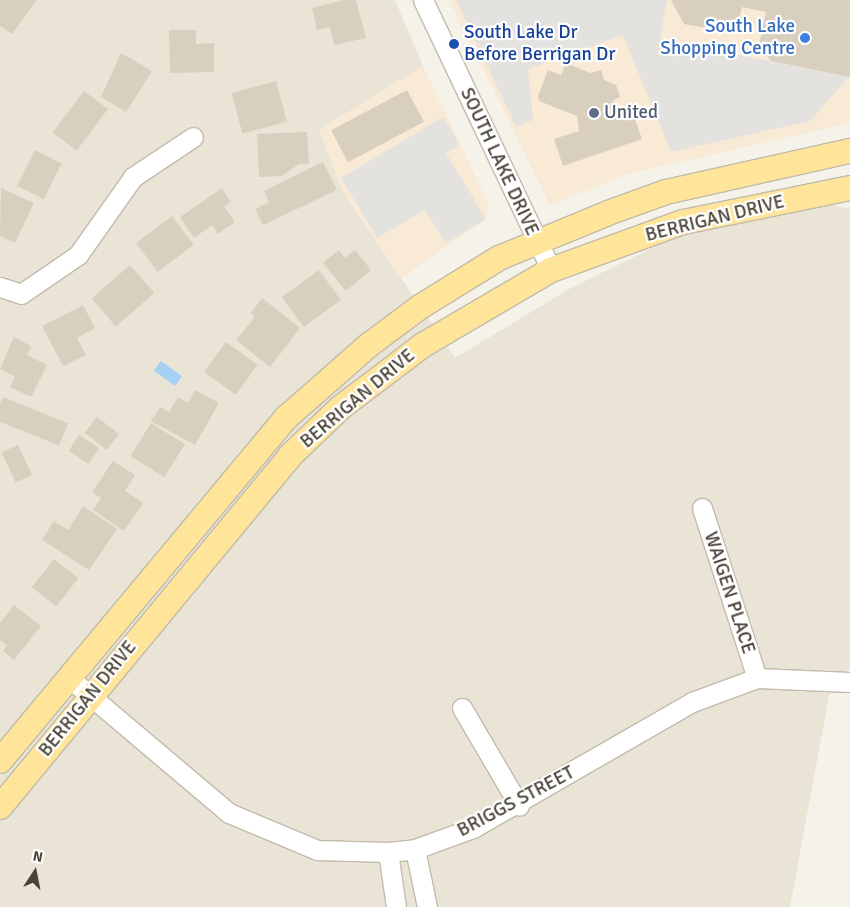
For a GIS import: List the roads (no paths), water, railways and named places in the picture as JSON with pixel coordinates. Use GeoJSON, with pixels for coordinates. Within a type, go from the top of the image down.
{"type":"FeatureCollection","features":[{"type":"Feature","properties":{"kind":"main road","name":"BERRIGAN DRIVE"},"geometry":{"type":"LineString","coordinates":[[0,761],[68,677],[287,417],[368,345],[420,307],[536,240],[666,192],[850,151]]}},
{"type":"Feature","properties":{"kind":"main road","name":"BERRIGAN DRIVE"},"geometry":{"type":"LineString","coordinates":[[0,807],[243,508],[316,430],[423,345],[551,270],[683,222],[850,188]]}},
{"type":"Feature","properties":{"kind":"street","name":"SOUTH LAKE DRIVE"},"geometry":{"type":"LineString","coordinates":[[423,0],[551,270]]}},
{"type":"Feature","properties":{"kind":"street"},"geometry":{"type":"LineString","coordinates":[[0,287],[21,294],[78,255],[133,177],[193,137]]}},
{"type":"Feature","properties":{"kind":"street","name":"WAIGEN PLACE"},"geometry":{"type":"LineString","coordinates":[[702,508],[756,678]]}},
{"type":"Feature","properties":{"kind":"street","name":"BRIGGS STREET"},"geometry":{"type":"LineString","coordinates":[[68,677],[230,813],[317,850],[388,852],[415,848],[519,805],[692,702],[756,678],[850,682]]}},
{"type":"Feature","properties":{"kind":"street"},"geometry":{"type":"LineString","coordinates":[[462,708],[519,805]]}},
{"type":"Feature","properties":{"kind":"street"},"geometry":{"type":"LineString","coordinates":[[415,848],[427,907]]}},
{"type":"Feature","properties":{"kind":"street"},"geometry":{"type":"LineString","coordinates":[[388,852],[396,907]]}},
{"type":"Feature","properties":{"kind":"water"},"geometry":{"type":"Polygon","coordinates":[[[161,361],[182,376],[175,386],[154,371],[161,361]]]}},
{"type":"Feature","properties":{"kind":"place","name":"South Lake Shopping Centre"},"geometry":{"type":"Point","coordinates":[805,38]}},
{"type":"Feature","properties":{"kind":"place","name":"South Lake Dr Before Berrigan Dr"},"geometry":{"type":"Point","coordinates":[454,44]}},
{"type":"Feature","properties":{"kind":"place","name":"United"},"geometry":{"type":"Point","coordinates":[594,113]}}]}
